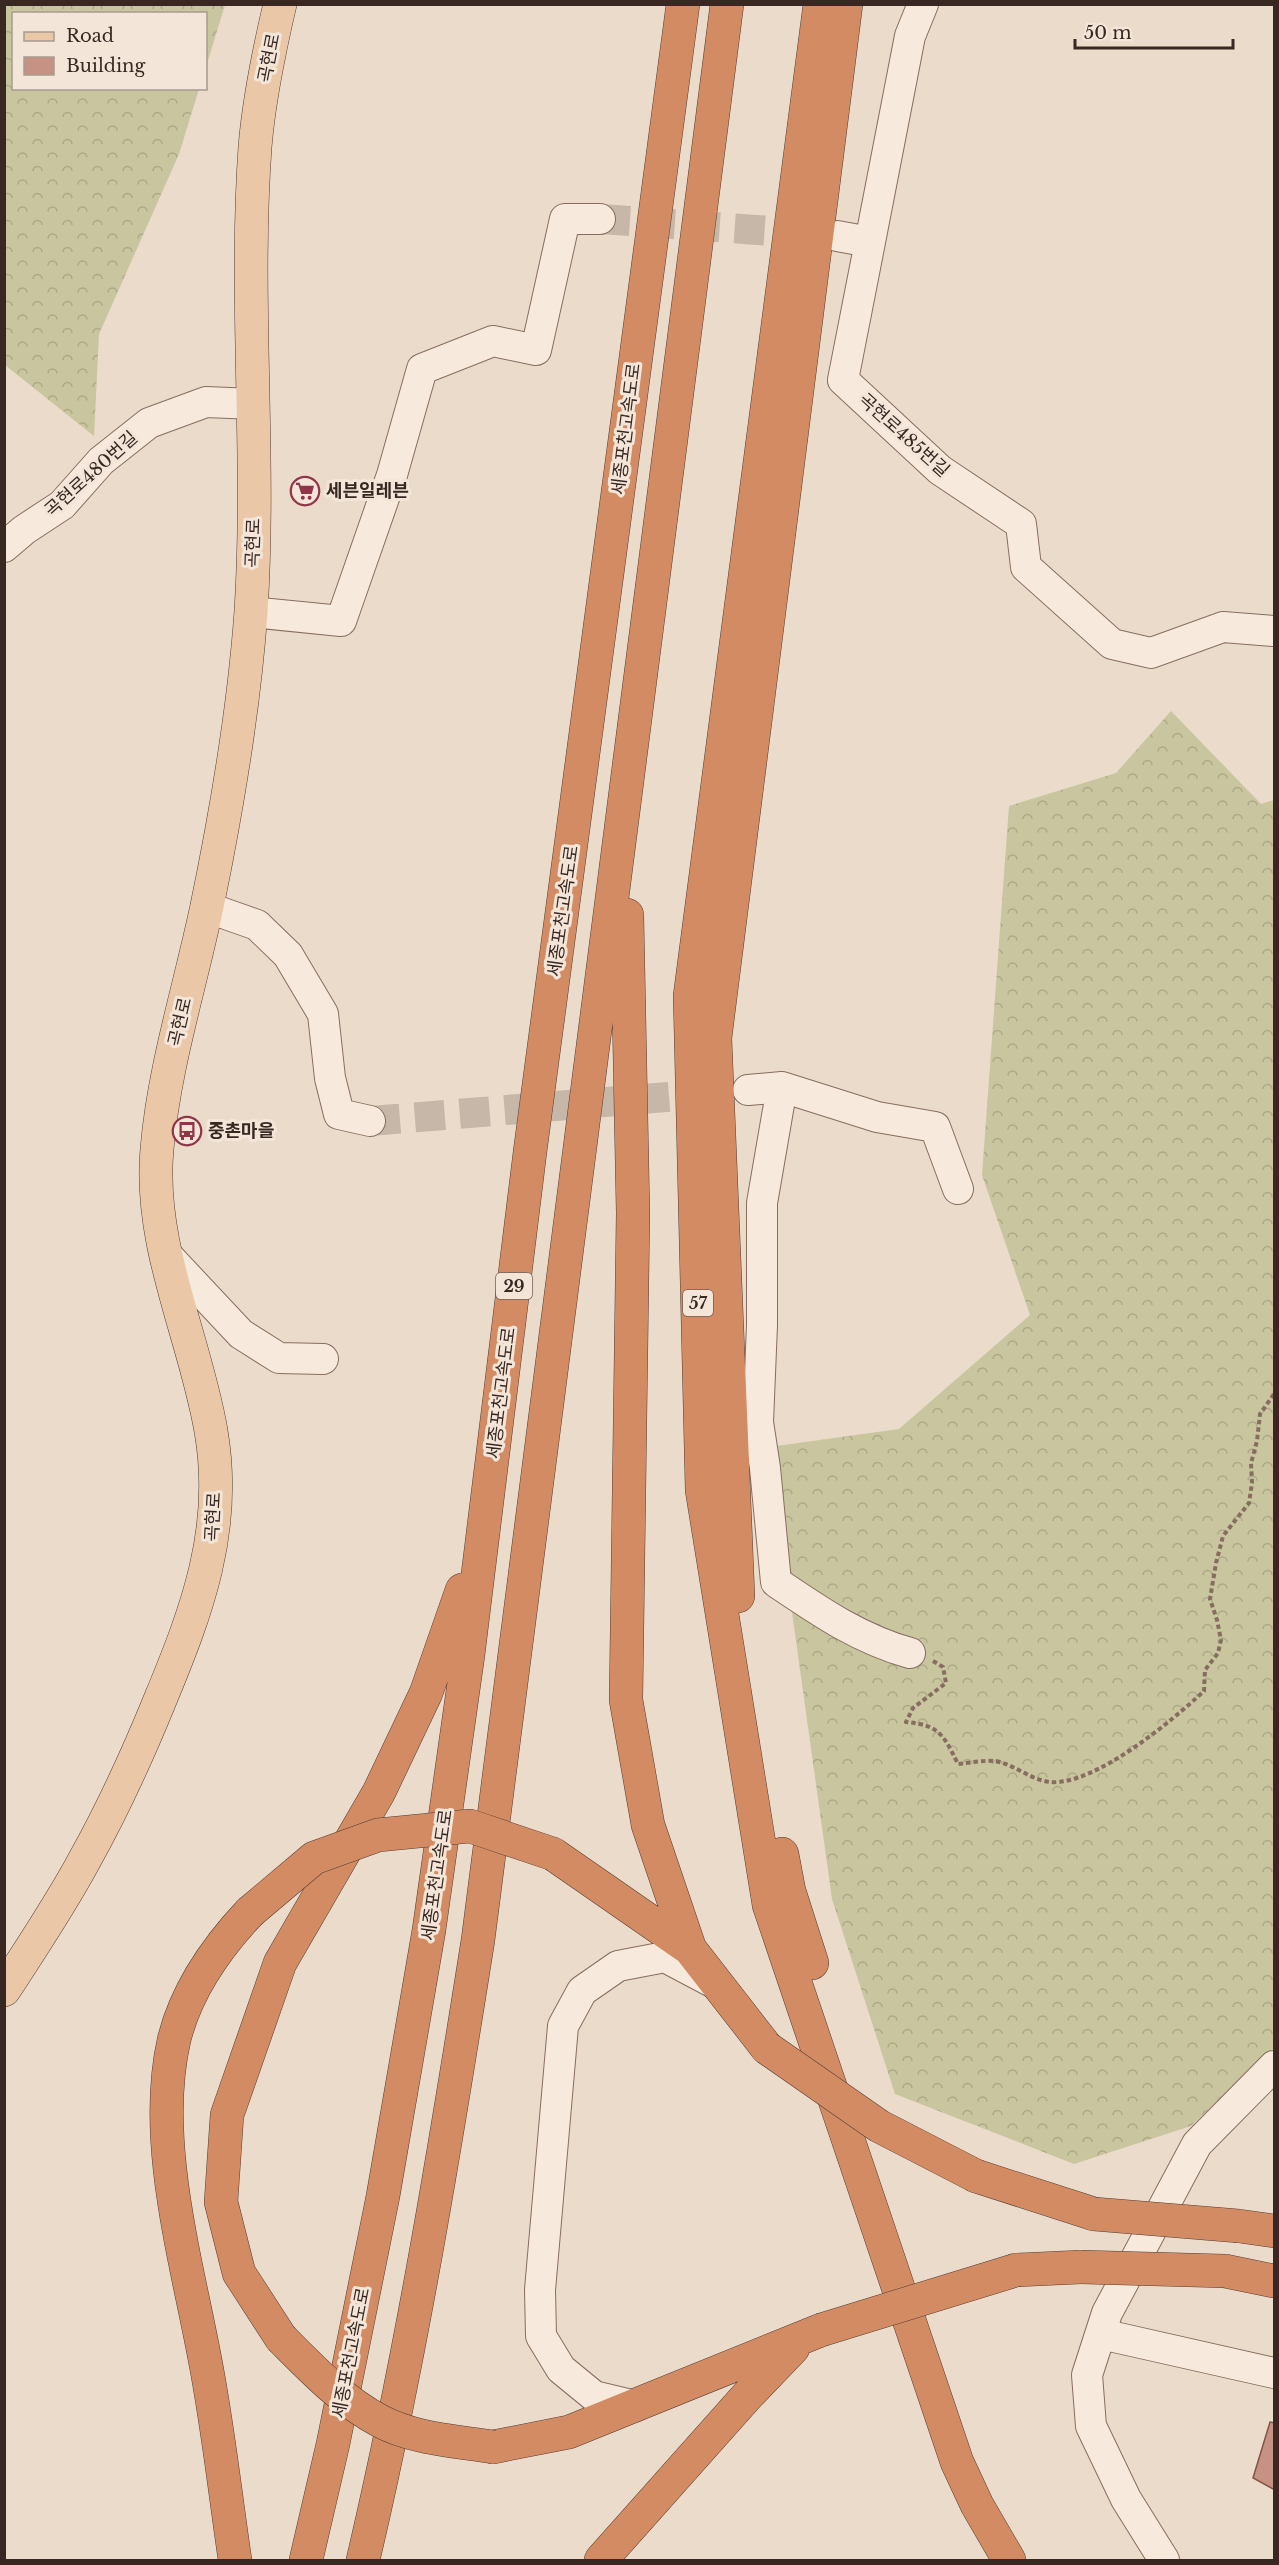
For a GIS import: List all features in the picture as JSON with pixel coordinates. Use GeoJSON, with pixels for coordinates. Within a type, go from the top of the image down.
{"type":"FeatureCollection","features":[{"type":"Feature","properties":{"kind":"highway","name":"세종포천고속도로"},"geometry":{"type":"LineString","coordinates":[[306,2560],[333,2444],[409,2052],[468,1655],[532,1141],[682,4]]}},
{"type":"Feature","properties":{"kind":"highway"},"geometry":{"type":"LineString","coordinates":[[363,2560],[405,2365],[457,2075],[478,1940],[727,4]]}},
{"type":"Feature","properties":{"kind":"highway","name":"57"},"geometry":{"type":"LineString","coordinates":[[820,4],[690,996],[702,1490],[769,1905],[957,2462],[977,2505],[1009,2560]]}},
{"type":"Feature","properties":{"kind":"highway","name":"57"},"geometry":{"type":"LineString","coordinates":[[846,4],[715,1038],[738,1600],[789,1891],[975,2457],[995,2501],[1030,2560]]}},
{"type":"Feature","properties":{"kind":"highway"},"geometry":{"type":"LineString","coordinates":[[624,804],[633,1213],[626,1700],[648,1825],[690,1949]]}},
{"type":"Feature","properties":{"kind":"highway"},"geometry":{"type":"LineString","coordinates":[[496,1429],[460,1597],[426,1693],[379,1792],[280,1963],[227,2115],[221,2202],[239,2273],[281,2338],[332,2389],[381,2422],[426,2437],[493,2447],[569,2432],[814,2332],[1016,2270],[1081,2267],[1225,2271],[1275,2281]]}},
{"type":"Feature","properties":{"kind":"highway"},"geometry":{"type":"LineString","coordinates":[[235,2560],[208,2377],[176,2211],[167,2081],[174,2038],[205,1968],[226,1937],[250,1912],[314,1858],[378,1835],[470,1826],[553,1854],[690,1949],[767,2048],[879,2126],[976,2176],[1094,2214],[1239,2226],[1275,2232]]}},
{"type":"Feature","properties":{"kind":"highway"},"geometry":{"type":"LineString","coordinates":[[601,2560],[747,2396],[814,2332]]}},
{"type":"Feature","properties":{"kind":"main road","name":"곡현로"},"geometry":{"type":"LineString","coordinates":[[4,1990],[85,1859],[138,1753],[199,1602],[214,1536],[215,1490],[211,1432],[165,1253],[155,1203],[156,1151],[165,1089],[228,797],[251,612],[254,524],[255,146],[267,60],[280,4]]}},
{"type":"Feature","properties":{"kind":"street"},"geometry":{"type":"LineString","coordinates":[[837,236],[870,242],[910,36],[923,4]]}},
{"type":"Feature","properties":{"kind":"street"},"geometry":{"type":"LineString","coordinates":[[251,612],[341,621],[392,475],[422,369],[493,341],[536,350],[565,219],[600,219]]}},
{"type":"Feature","properties":{"kind":"street","name":"곡현로485번길"},"geometry":{"type":"LineString","coordinates":[[870,242],[843,380],[940,470],[1021,524],[1026,567],[1112,644],[1151,653],[1223,627],[1275,632]]}},
{"type":"Feature","properties":{"kind":"street","name":"곡현로480번길"},"geometry":{"type":"LineString","coordinates":[[4,547],[24,530],[62,505],[101,461],[149,423],[206,402],[254,404]]}},
{"type":"Feature","properties":{"kind":"street"},"geometry":{"type":"LineString","coordinates":[[206,907],[257,925],[288,955],[323,1014],[330,1078],[339,1114],[370,1121]]}},
{"type":"Feature","properties":{"kind":"street"},"geometry":{"type":"LineString","coordinates":[[748,1090],[782,1087],[877,1117],[935,1127],[958,1189]]}},
{"type":"Feature","properties":{"kind":"street"},"geometry":{"type":"LineString","coordinates":[[782,1087],[762,1203],[762,1325],[758,1422],[765,1468],[776,1582],[829,1618],[869,1640],[910,1653]]}},
{"type":"Feature","properties":{"kind":"street"},"geometry":{"type":"LineString","coordinates":[[165,1253],[241,1334],[279,1358],[322,1359]]}},
{"type":"Feature","properties":{"kind":"street"},"geometry":{"type":"LineString","coordinates":[[636,2406],[594,2396],[561,2369],[541,2336],[540,2290],[563,2026],[582,1992],[618,1966],[665,1957],[718,1985]]}},
{"type":"Feature","properties":{"kind":"street"},"geometry":{"type":"LineString","coordinates":[[1164,2560],[1126,2499],[1091,2426],[1087,2375],[1107,2313],[1197,2144],[1269,2080]]}},
{"type":"Feature","properties":{"kind":"street"},"geometry":{"type":"LineString","coordinates":[[1101,2334],[1275,2373]]}},
{"type":"Feature","properties":{"kind":"path"},"geometry":{"type":"LineString","coordinates":[[910,1653],[921,1654],[943,1667],[946,1683],[914,1708],[906,1722],[922,1724],[944,1734],[958,1764],[996,1761],[1026,1775],[1047,1781],[1065,1782],[1090,1774],[1160,1729],[1204,1691],[1205,1670],[1218,1653],[1221,1640],[1218,1620],[1210,1599],[1216,1563],[1223,1536],[1249,1503],[1252,1483],[1251,1463],[1260,1414],[1275,1394]]}},
{"type":"Feature","properties":{"kind":"green space"},"geometry":{"type":"Polygon","coordinates":[[[4,5],[225,5],[207,64],[207,12],[12,12],[12,90],[199,90],[179,154],[99,334],[94,436],[5,365],[4,5]]]}},
{"type":"Feature","properties":{"kind":"green space"},"geometry":{"type":"Polygon","coordinates":[[[1171,711],[1261,804],[1274,800],[1274,2048],[1191,2126],[1074,2164],[895,2094],[832,1899],[769,1447],[899,1429],[1030,1315],[982,1175],[1009,806],[1116,773],[1171,711]]]}},
{"type":"Feature","properties":{"kind":"building"},"geometry":{"type":"Polygon","coordinates":[[[1270,2422],[1275,2423],[1275,2490],[1253,2478],[1270,2422]]]}},
{"type":"Feature","properties":{"kind":"tunnel"},"geometry":{"type":"LineString","coordinates":[[600,219],[815,234]]}},
{"type":"Feature","properties":{"kind":"tunnel"},"geometry":{"type":"LineString","coordinates":[[370,1121],[717,1093]]}},
{"type":"Feature","properties":{"kind":"place","name":"세븐일레븐"},"geometry":{"type":"Point","coordinates":[305,491]}},
{"type":"Feature","properties":{"kind":"place","name":"중촌마을"},"geometry":{"type":"Point","coordinates":[187,1131]}}]}
